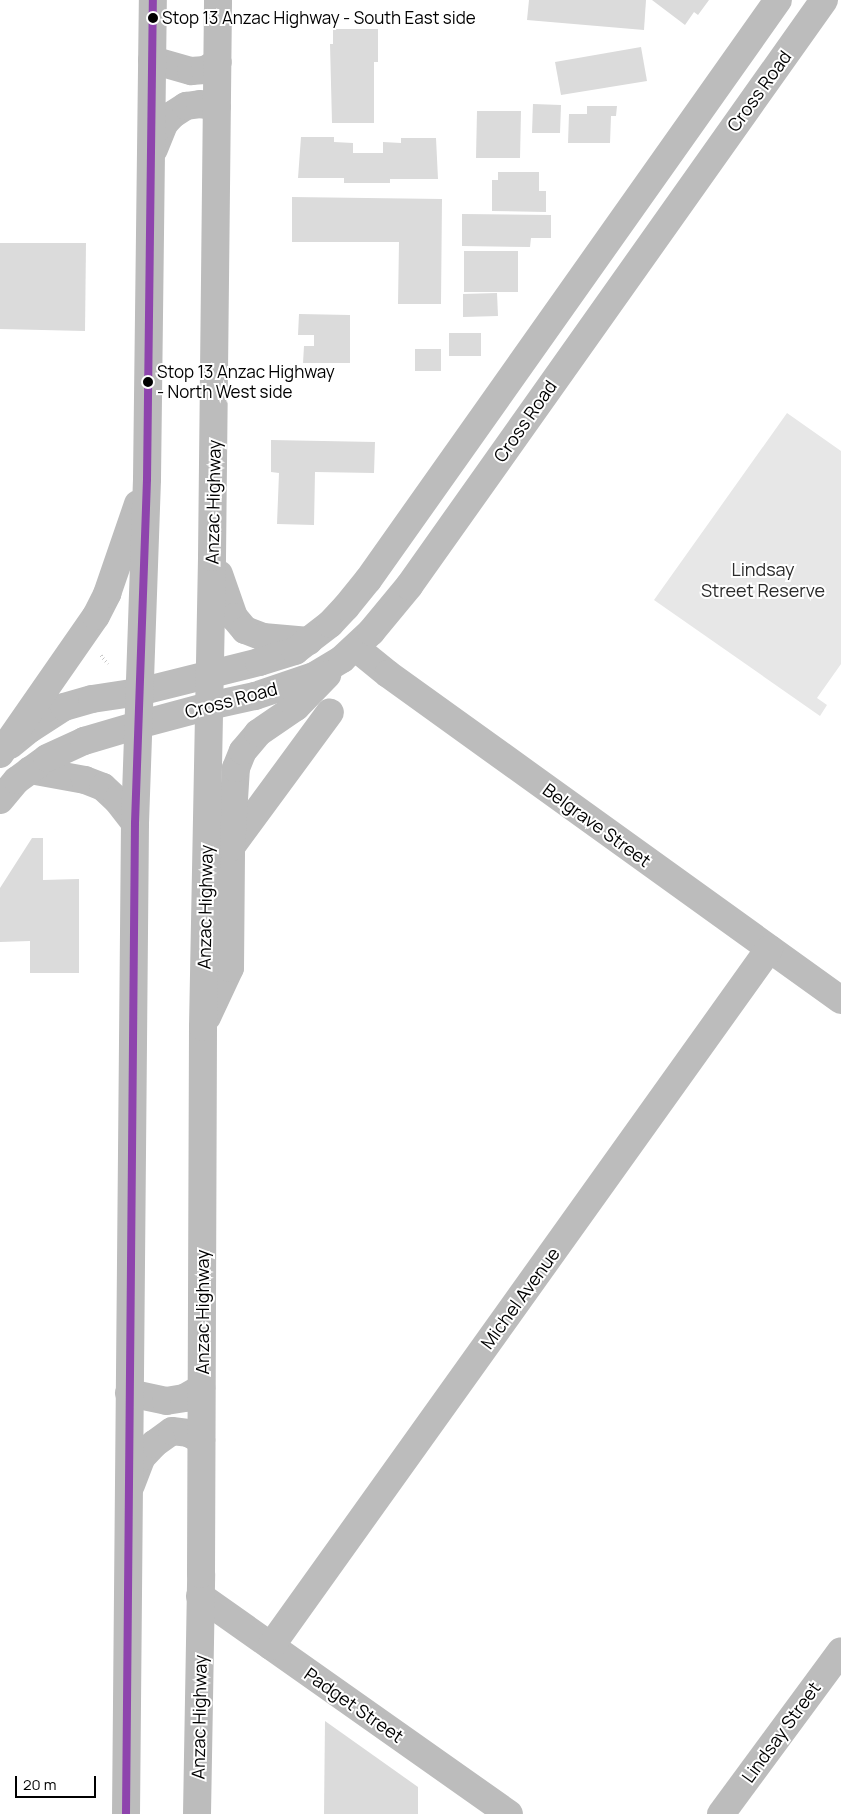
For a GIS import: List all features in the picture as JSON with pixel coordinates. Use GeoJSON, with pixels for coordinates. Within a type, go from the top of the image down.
{"type":"FeatureCollection","features":[{"type":"Feature","properties":{"kind":"main road"},"geometry":{"type":"LineString","coordinates":[[126,1814],[135,823],[147,479],[153,0]]}},
{"type":"Feature","properties":{"kind":"main road","name":"Anzac Highway"},"geometry":{"type":"LineString","coordinates":[[197,1814],[203,1026],[212,557],[218,0]]}},
{"type":"Feature","properties":{"kind":"main road","name":"Cross Road"},"geometry":{"type":"LineString","coordinates":[[0,755],[30,729],[64,707],[92,699],[139,692],[210,675],[295,651],[330,624],[368,580],[778,0]]}},
{"type":"Feature","properties":{"kind":"main road","name":"Cross Road"},"geometry":{"type":"LineString","coordinates":[[0,800],[30,770],[47,758],[84,741],[209,706],[255,696],[306,679],[349,653],[387,615],[824,0]]}},
{"type":"Feature","properties":{"kind":"main road"},"geometry":{"type":"LineString","coordinates":[[152,60],[191,71],[205,70],[218,62]]}},
{"type":"Feature","properties":{"kind":"main road"},"geometry":{"type":"LineString","coordinates":[[151,156],[164,124],[172,115],[186,106],[200,104],[217,107]]}},
{"type":"Feature","properties":{"kind":"main road"},"geometry":{"type":"LineString","coordinates":[[0,755],[96,616],[107,594],[147,479]]}},
{"type":"Feature","properties":{"kind":"main road"},"geometry":{"type":"LineString","coordinates":[[212,557],[234,617],[245,630],[274,639],[309,641]]}},
{"type":"Feature","properties":{"kind":"main road"},"geometry":{"type":"LineString","coordinates":[[203,1026],[230,968],[231,847],[236,768],[243,752],[258,733],[296,707],[349,653]]}},
{"type":"Feature","properties":{"kind":"main road","name":"Belgrave Street"},"geometry":{"type":"LineString","coordinates":[[349,653],[388,674],[841,1000]]}},
{"type":"Feature","properties":{"kind":"main road"},"geometry":{"type":"LineString","coordinates":[[231,847],[330,712]]}},
{"type":"Feature","properties":{"kind":"main road"},"geometry":{"type":"LineString","coordinates":[[30,770],[85,780],[103,786],[135,823]]}},
{"type":"Feature","properties":{"kind":"main road","name":"Michel Avenue"},"geometry":{"type":"LineString","coordinates":[[271,1646],[769,949]]}},
{"type":"Feature","properties":{"kind":"main road"},"geometry":{"type":"LineString","coordinates":[[129,1393],[166,1401],[184,1398],[201,1388]]}},
{"type":"Feature","properties":{"kind":"main road"},"geometry":{"type":"LineString","coordinates":[[128,1491],[142,1457],[154,1444],[172,1431],[188,1433],[201,1440]]}},
{"type":"Feature","properties":{"kind":"main road","name":"Padget Street"},"geometry":{"type":"LineString","coordinates":[[200,1596],[508,1814]]}},
{"type":"Feature","properties":{"kind":"main road","name":"Lindsay Street"},"geometry":{"type":"LineString","coordinates":[[722,1814],[841,1651]]}},
{"type":"Feature","properties":{"kind":"green space","name":"Lindsay Street Reserve"},"geometry":{"type":"Polygon","coordinates":[[[787,413],[841,451],[841,664],[817,698],[827,705],[820,716],[654,600],[787,413]]]}},
{"type":"Feature","properties":{"kind":"building"},"geometry":{"type":"Polygon","coordinates":[[[529,0],[646,0],[644,30],[527,20],[529,0]]]}},
{"type":"Feature","properties":{"kind":"building"},"geometry":{"type":"Polygon","coordinates":[[[652,0],[709,0],[698,15],[694,12],[685,25],[652,0]]]}},
{"type":"Feature","properties":{"kind":"building"},"geometry":{"type":"Polygon","coordinates":[[[333,29],[378,29],[378,62],[374,62],[374,123],[332,123],[330,44],[333,44],[333,29]]]}},
{"type":"Feature","properties":{"kind":"building"},"geometry":{"type":"Polygon","coordinates":[[[641,47],[647,81],[561,95],[555,62],[641,47]]]}},
{"type":"Feature","properties":{"kind":"building"},"geometry":{"type":"Polygon","coordinates":[[[533,104],[561,105],[560,133],[532,133],[533,104]]]}},
{"type":"Feature","properties":{"kind":"building"},"geometry":{"type":"Polygon","coordinates":[[[587,106],[617,106],[616,116],[611,116],[610,143],[568,143],[569,114],[587,114],[587,106]]]}},
{"type":"Feature","properties":{"kind":"building"},"geometry":{"type":"Polygon","coordinates":[[[477,111],[521,111],[520,158],[476,158],[477,111]]]}},
{"type":"Feature","properties":{"kind":"building"},"geometry":{"type":"Polygon","coordinates":[[[301,137],[334,137],[334,142],[353,143],[353,153],[383,153],[383,142],[401,143],[401,138],[436,138],[438,179],[390,179],[390,183],[344,183],[344,178],[298,178],[301,137]]]}},
{"type":"Feature","properties":{"kind":"building"},"geometry":{"type":"Polygon","coordinates":[[[498,172],[539,172],[539,191],[546,191],[546,212],[492,211],[492,180],[498,180],[498,172]]]}},
{"type":"Feature","properties":{"kind":"building"},"geometry":{"type":"Polygon","coordinates":[[[292,197],[442,199],[441,304],[398,304],[399,242],[292,242],[292,197]]]}},
{"type":"Feature","properties":{"kind":"building"},"geometry":{"type":"Polygon","coordinates":[[[462,214],[551,215],[551,238],[531,238],[530,247],[462,246],[462,214]]]}},
{"type":"Feature","properties":{"kind":"building"},"geometry":{"type":"Polygon","coordinates":[[[0,243],[86,243],[85,331],[0,329],[0,243]]]}},
{"type":"Feature","properties":{"kind":"building"},"geometry":{"type":"Polygon","coordinates":[[[464,251],[518,251],[518,292],[464,292],[464,251]]]}},
{"type":"Feature","properties":{"kind":"building"},"geometry":{"type":"Polygon","coordinates":[[[497,293],[498,316],[463,317],[463,294],[497,293]]]}},
{"type":"Feature","properties":{"kind":"building"},"geometry":{"type":"Polygon","coordinates":[[[299,314],[350,315],[350,363],[303,363],[304,346],[314,346],[314,335],[298,335],[299,314]]]}},
{"type":"Feature","properties":{"kind":"building"},"geometry":{"type":"Polygon","coordinates":[[[449,333],[481,333],[481,356],[449,356],[449,333]]]}},
{"type":"Feature","properties":{"kind":"building"},"geometry":{"type":"Polygon","coordinates":[[[415,349],[441,349],[441,371],[415,371],[415,349]]]}},
{"type":"Feature","properties":{"kind":"building"},"geometry":{"type":"Polygon","coordinates":[[[271,440],[375,442],[374,473],[315,472],[314,525],[277,524],[279,473],[271,472],[271,440]]]}},
{"type":"Feature","properties":{"kind":"building"},"geometry":{"type":"Polygon","coordinates":[[[32,838],[43,838],[43,880],[79,879],[79,973],[30,973],[30,941],[0,942],[0,888],[32,838]]]}},
{"type":"Feature","properties":{"kind":"building"},"geometry":{"type":"Polygon","coordinates":[[[325,1721],[418,1787],[418,1814],[324,1814],[325,1721]]]}},
{"type":"Feature","properties":{"kind":"transit line"},"geometry":{"type":"LineString","coordinates":[[126,1814],[135,823],[147,479],[153,0]]}},
{"type":"Feature","properties":{"kind":"place","name":"Stop 13 Anzac Highway - South East side"},"geometry":{"type":"Point","coordinates":[153,18]}},
{"type":"Feature","properties":{"kind":"place","name":"Stop 13 Anzac Highway - North West side"},"geometry":{"type":"Point","coordinates":[148,382]}}]}
